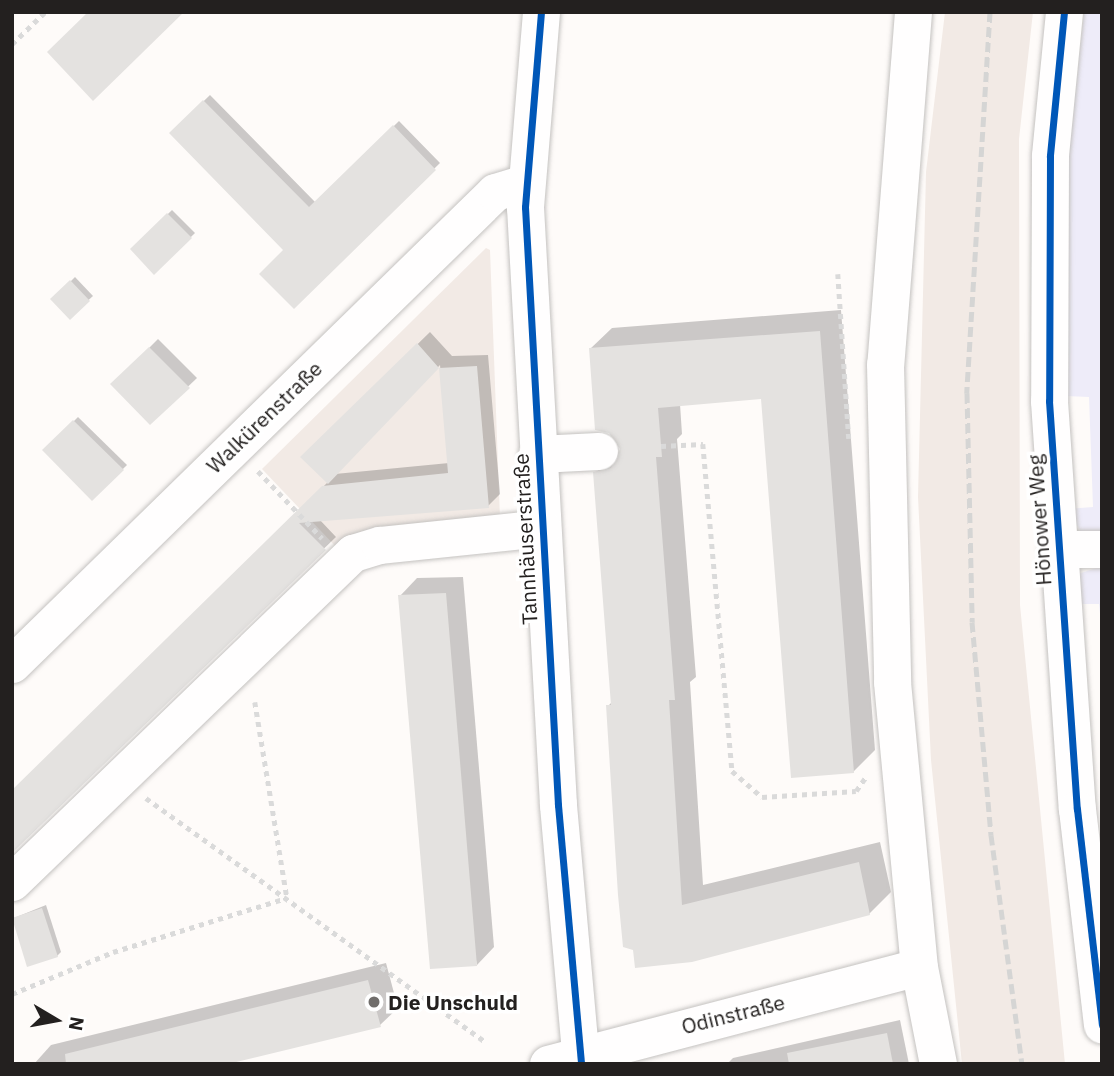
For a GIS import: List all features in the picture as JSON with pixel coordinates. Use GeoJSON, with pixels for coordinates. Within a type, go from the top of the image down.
{"type":"FeatureCollection","features":[{"type":"Feature","properties":{"kind":"street","name":"Tannhäuserstraße"},"geometry":{"type":"LineString","coordinates":[[541,12],[524,183],[570,1060]]}},
{"type":"Feature","properties":{"kind":"street"},"geometry":{"type":"LineString","coordinates":[[913,12],[885,364],[892,682],[919,967],[938,1064]]}},
{"type":"Feature","properties":{"kind":"street","name":"Hönower Weg"},"geometry":{"type":"LineString","coordinates":[[1064,12],[1050,156],[1048,300],[1058,549],[1077,809],[1102,1025]]}},
{"type":"Feature","properties":{"kind":"street","name":"Walkürenstraße"},"geometry":{"type":"LineString","coordinates":[[12,664],[495,192],[524,183]]}},
{"type":"Feature","properties":{"kind":"street"},"geometry":{"type":"LineString","coordinates":[[537,454],[599,451]]}},
{"type":"Feature","properties":{"kind":"street"},"geometry":{"type":"LineString","coordinates":[[12,882],[354,553],[380,545],[542,528]]}},
{"type":"Feature","properties":{"kind":"street"},"geometry":{"type":"LineString","coordinates":[[1058,549],[1102,549]]}},
{"type":"Feature","properties":{"kind":"street","name":"Odinstraße"},"geometry":{"type":"LineString","coordinates":[[570,1060],[919,967]]}},
{"type":"Feature","properties":{"kind":"path"},"geometry":{"type":"LineString","coordinates":[[12,44],[45,12]]}},
{"type":"Feature","properties":{"kind":"path"},"geometry":{"type":"LineString","coordinates":[[838,274],[850,453]]}},
{"type":"Feature","properties":{"kind":"path"},"geometry":{"type":"LineString","coordinates":[[661,446],[703,444],[732,771],[762,797],[856,792],[870,769]]}},
{"type":"Feature","properties":{"kind":"path"},"geometry":{"type":"LineString","coordinates":[[234,447],[345,561]]}},
{"type":"Feature","properties":{"kind":"path"},"geometry":{"type":"LineString","coordinates":[[255,702],[287,898]]}},
{"type":"Feature","properties":{"kind":"path"},"geometry":{"type":"LineString","coordinates":[[120,779],[486,1041]]}},
{"type":"Feature","properties":{"kind":"path"},"geometry":{"type":"LineString","coordinates":[[12,994],[113,952],[287,898]]}},
{"type":"Feature","properties":{"kind":"shaded area"},"geometry":{"type":"Polygon","coordinates":[[[945,12],[1033,12],[1019,139],[1020,605],[1065,1064],[962,1064],[931,760],[918,497],[926,172],[945,12]]]}},
{"type":"Feature","properties":{"kind":"shaded area"},"geometry":{"type":"Polygon","coordinates":[[[1084,12],[1102,12],[1102,538],[1083,535],[1067,509],[1093,507],[1089,397],[1066,396],[1068,161],[1084,12]]]}},
{"type":"Feature","properties":{"kind":"shaded area"},"geometry":{"type":"Polygon","coordinates":[[[486,248],[490,250],[500,519],[339,550],[262,469],[486,248]]]}},
{"type":"Feature","properties":{"kind":"shaded area"},"geometry":{"type":"Polygon","coordinates":[[[1102,566],[1102,634],[1099,604],[1076,604],[1078,574],[1102,566]]]}},
{"type":"Feature","properties":{"kind":"building"},"geometry":{"type":"Polygon","coordinates":[[[88,12],[184,12],[93,101],[47,52],[88,12]]]}},
{"type":"Feature","properties":{"kind":"building"},"geometry":{"type":"Polygon","coordinates":[[[203,100],[309,207],[393,125],[436,170],[294,309],[259,274],[283,250],[169,133],[203,100]]]}},
{"type":"Feature","properties":{"kind":"building"},"geometry":{"type":"Polygon","coordinates":[[[167,213],[192,238],[154,275],[130,249],[167,213]]]}},
{"type":"Feature","properties":{"kind":"building"},"geometry":{"type":"Polygon","coordinates":[[[70,280],[90,301],[70,320],[50,299],[70,280]]]}},
{"type":"Feature","properties":{"kind":"building"},"geometry":{"type":"Polygon","coordinates":[[[820,331],[854,773],[791,778],[761,399],[658,408],[662,457],[656,457],[675,700],[669,700],[682,905],[859,862],[870,915],[692,962],[635,968],[633,950],[623,947],[618,895],[606,705],[611,705],[593,472],[611,468],[620,449],[609,433],[595,430],[589,348],[820,331]]]}},
{"type":"Feature","properties":{"kind":"building"},"geometry":{"type":"Polygon","coordinates":[[[417,343],[439,368],[328,484],[300,457],[417,343]]]}},
{"type":"Feature","properties":{"kind":"building"},"geometry":{"type":"Polygon","coordinates":[[[149,347],[190,388],[150,425],[110,384],[149,347]]]}},
{"type":"Feature","properties":{"kind":"building"},"geometry":{"type":"Polygon","coordinates":[[[477,366],[489,508],[299,523],[326,550],[12,853],[12,790],[322,486],[448,473],[439,368],[477,366]]]}},
{"type":"Feature","properties":{"kind":"building"},"geometry":{"type":"Polygon","coordinates":[[[73,420],[124,470],[92,501],[42,450],[73,420]]]}},
{"type":"Feature","properties":{"kind":"building"},"geometry":{"type":"Polygon","coordinates":[[[446,593],[477,966],[430,969],[398,595],[446,593]]]}},
{"type":"Feature","properties":{"kind":"building"},"geometry":{"type":"Polygon","coordinates":[[[42,908],[58,957],[27,967],[12,918],[42,908]]]}},
{"type":"Feature","properties":{"kind":"building"},"geometry":{"type":"Polygon","coordinates":[[[368,980],[381,1027],[228,1064],[66,1064],[65,1054],[368,980]]]}},
{"type":"Feature","properties":{"kind":"building"},"geometry":{"type":"Polygon","coordinates":[[[887,1033],[893,1064],[789,1064],[787,1053],[887,1033]]]}},
{"type":"Feature","properties":{"kind":"railway"},"geometry":{"type":"LineString","coordinates":[[990,12],[967,393],[972,622],[991,835],[1022,1064]]}},
{"type":"Feature","properties":{"kind":"cycle path"},"geometry":{"type":"LineString","coordinates":[[541,12],[525,207],[558,805],[581,1064]]}},
{"type":"Feature","properties":{"kind":"cycle path"},"geometry":{"type":"LineString","coordinates":[[1064,12],[1050,156],[1049,401],[1077,809],[1102,1025]]}},
{"type":"Feature","properties":{"kind":"place","name":"Die Unschuld"},"geometry":{"type":"Point","coordinates":[374,1002]}}]}
